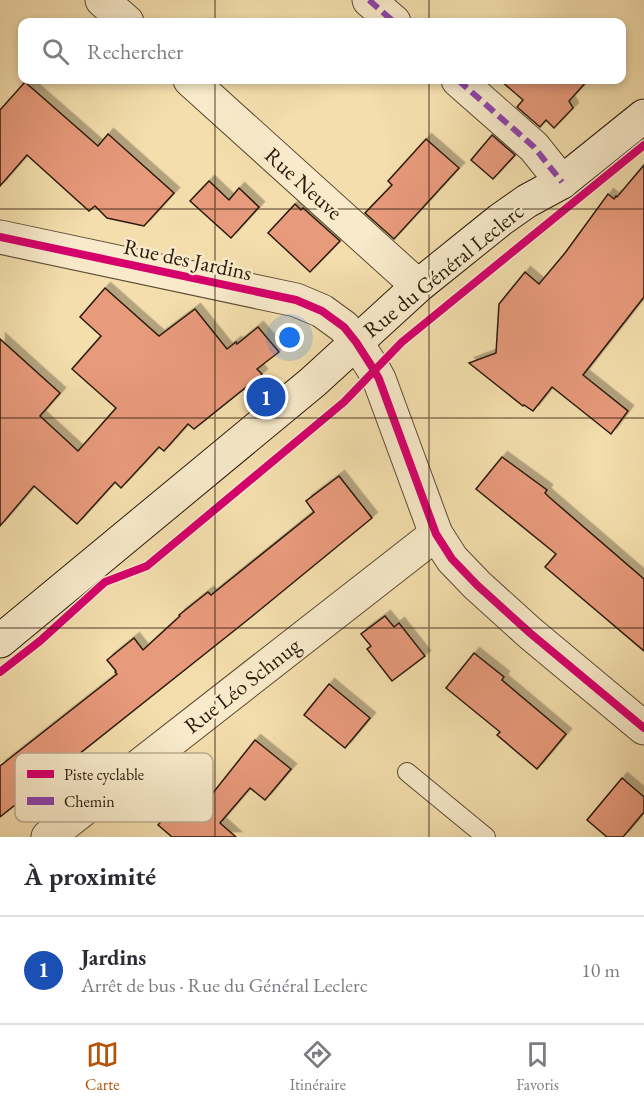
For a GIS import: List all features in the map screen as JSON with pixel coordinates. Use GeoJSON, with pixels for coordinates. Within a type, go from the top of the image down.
{"type":"FeatureCollection","features":[{"type":"Feature","properties":{"kind":"street"},"geometry":{"type":"LineString","coordinates":[[102,0],[122,18]]}},
{"type":"Feature","properties":{"kind":"street"},"geometry":{"type":"LineString","coordinates":[[369,0],[389,18]]}},
{"type":"Feature","properties":{"kind":"street","name":"Rue Neuve"},"geometry":{"type":"LineString","coordinates":[[194,84],[418,286]]}},
{"type":"Feature","properties":{"kind":"street"},"geometry":{"type":"LineString","coordinates":[[463,84],[534,147],[562,182]]}},
{"type":"Feature","properties":{"kind":"street","name":"Rue du Général Leclerc"},"geometry":{"type":"LineString","coordinates":[[0,641],[313,382],[418,286],[500,220],[527,201],[562,182],[644,116]]}},
{"type":"Feature","properties":{"kind":"street","name":"Rue des Jardins"},"geometry":{"type":"LineString","coordinates":[[0,237],[296,300],[322,310],[344,327],[379,379],[436,534],[452,559],[530,633],[644,728]]}},
{"type":"Feature","properties":{"kind":"street","name":"Rue Léo Schnug"},"geometry":{"type":"LineString","coordinates":[[156,753],[436,534]]}},
{"type":"Feature","properties":{"kind":"street","name":"Rue Léo Schnug"},"geometry":{"type":"LineString","coordinates":[[48,837],[67,822]]}},
{"type":"Feature","properties":{"kind":"lane"},"geometry":{"type":"LineString","coordinates":[[407,772],[486,837]]}},
{"type":"Feature","properties":{"kind":"building"},"geometry":{"type":"Polygon","coordinates":[[[23,84],[27,84],[98,146],[108,134],[174,193],[144,226],[107,218],[95,206],[89,211],[27,155],[0,186],[0,110],[23,84]]]}},
{"type":"Feature","properties":{"kind":"building"},"geometry":{"type":"Polygon","coordinates":[[[505,84],[584,84],[569,101],[573,108],[554,128],[546,120],[540,127],[517,107],[523,100],[505,84]]]}},
{"type":"Feature","properties":{"kind":"building"},"geometry":{"type":"Polygon","coordinates":[[[492,135],[515,155],[493,179],[471,160],[492,135]]]}},
{"type":"Feature","properties":{"kind":"building"},"geometry":{"type":"Polygon","coordinates":[[[426,139],[459,168],[394,239],[365,213],[392,185],[388,181],[426,139]]]}},
{"type":"Feature","properties":{"kind":"building"},"geometry":{"type":"Polygon","coordinates":[[[644,165],[644,297],[583,375],[628,411],[611,434],[552,387],[533,411],[523,406],[469,363],[496,353],[499,304],[525,272],[539,284],[608,194],[614,199],[617,197],[644,165]]]}},
{"type":"Feature","properties":{"kind":"building"},"geometry":{"type":"Polygon","coordinates":[[[209,181],[229,200],[239,188],[259,207],[231,238],[190,201],[209,181]]]}},
{"type":"Feature","properties":{"kind":"building"},"geometry":{"type":"Polygon","coordinates":[[[295,204],[301,210],[303,208],[340,241],[310,272],[268,233],[295,204]]]}},
{"type":"Feature","properties":{"kind":"building"},"geometry":{"type":"Polygon","coordinates":[[[105,288],[159,336],[195,309],[227,349],[258,327],[279,352],[257,369],[262,374],[260,376],[194,429],[188,424],[164,451],[159,447],[121,488],[115,482],[77,524],[34,486],[0,526],[0,339],[60,393],[40,416],[78,451],[116,408],[72,369],[101,336],[80,317],[105,288]]]}},
{"type":"Feature","properties":{"kind":"building"},"geometry":{"type":"Polygon","coordinates":[[[502,457],[547,490],[545,493],[549,497],[644,579],[644,651],[545,567],[556,554],[476,489],[502,457]]]}},
{"type":"Feature","properties":{"kind":"building"},"geometry":{"type":"Polygon","coordinates":[[[339,476],[372,518],[80,753],[17,753],[117,674],[107,660],[134,638],[143,650],[179,615],[208,592],[211,595],[314,512],[306,501],[339,476]]]}},
{"type":"Feature","properties":{"kind":"building"},"geometry":{"type":"Polygon","coordinates":[[[385,616],[394,627],[399,623],[425,656],[392,681],[367,649],[371,646],[361,634],[385,616]]]}},
{"type":"Feature","properties":{"kind":"building"},"geometry":{"type":"Polygon","coordinates":[[[474,653],[504,677],[502,680],[566,734],[537,769],[497,735],[500,732],[446,688],[474,653]]]}},
{"type":"Feature","properties":{"kind":"building"},"geometry":{"type":"Polygon","coordinates":[[[329,684],[370,718],[345,748],[304,715],[329,684]]]}},
{"type":"Feature","properties":{"kind":"building"},"geometry":{"type":"Polygon","coordinates":[[[255,740],[291,769],[265,800],[250,788],[220,823],[236,837],[172,837],[158,825],[161,822],[213,822],[213,793],[255,740]]]}},
{"type":"Feature","properties":{"kind":"building"},"geometry":{"type":"Polygon","coordinates":[[[15,754],[15,805],[0,817],[0,766],[15,754]]]}},
{"type":"Feature","properties":{"kind":"building"},"geometry":{"type":"Polygon","coordinates":[[[622,778],[644,797],[644,812],[623,837],[607,837],[587,820],[622,778]]]}},
{"type":"Feature","properties":{"kind":"marked path"},"geometry":{"type":"LineString","coordinates":[[369,0],[389,18]]}},
{"type":"Feature","properties":{"kind":"marked path"},"geometry":{"type":"LineString","coordinates":[[463,84],[534,147],[562,182]]}},
{"type":"Feature","properties":{"kind":"cycle path"},"geometry":{"type":"LineString","coordinates":[[0,672],[40,641],[105,582],[147,566],[344,402],[402,342],[644,145]]}},
{"type":"Feature","properties":{"kind":"cycle path"},"geometry":{"type":"LineString","coordinates":[[0,237],[296,300],[322,311],[344,327],[379,379],[436,534],[452,559],[530,633],[644,728]]}},
{"type":"Feature","properties":{"kind":"place","name":"Jardins"},"geometry":{"type":"Point","coordinates":[266,397]}}]}
